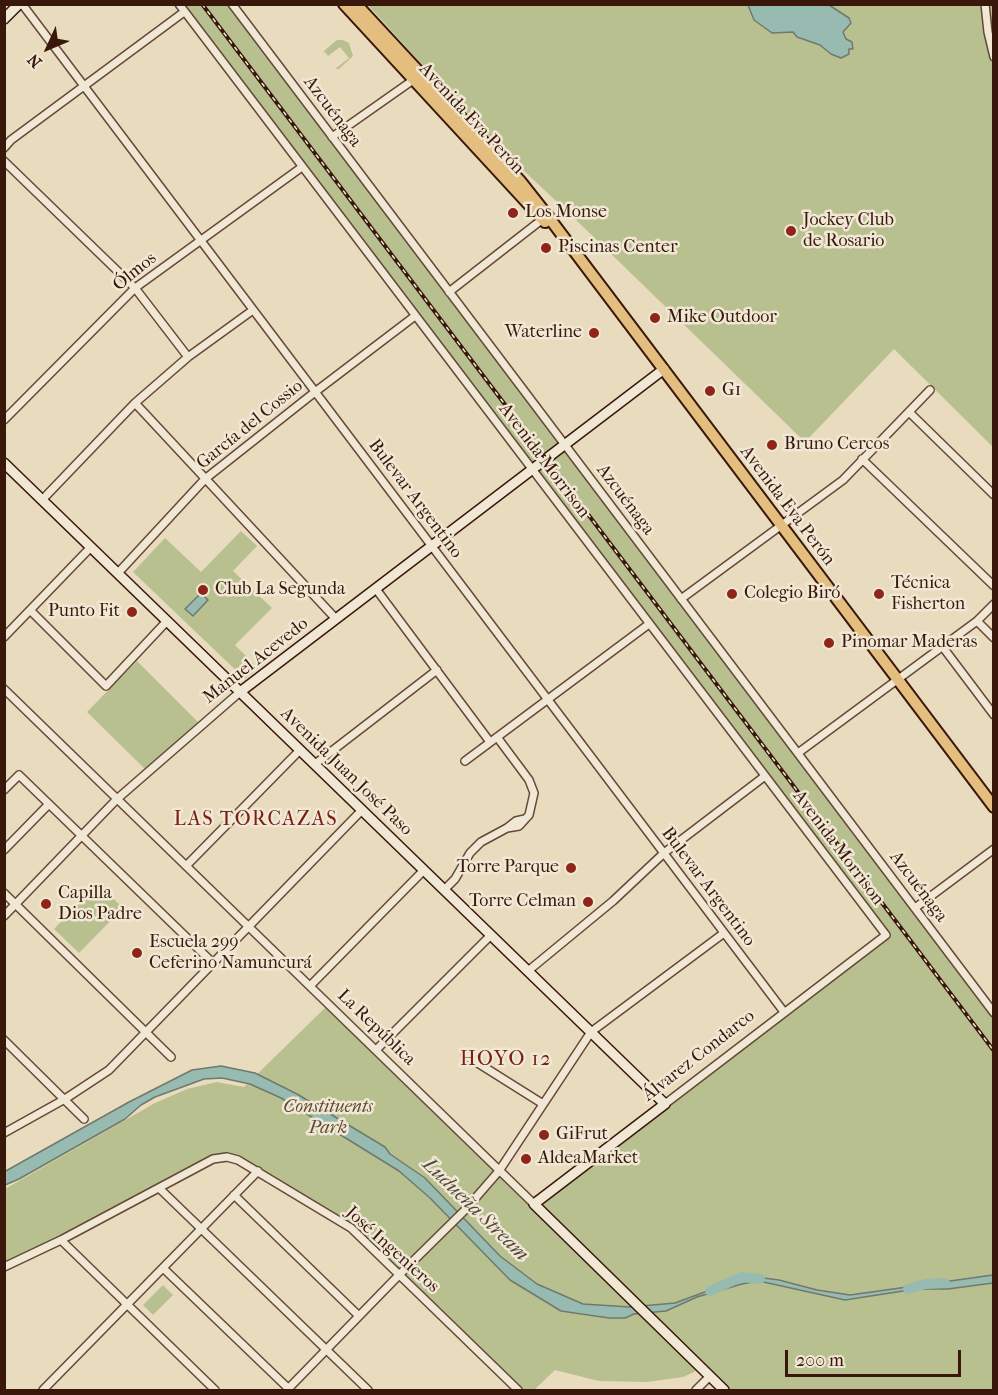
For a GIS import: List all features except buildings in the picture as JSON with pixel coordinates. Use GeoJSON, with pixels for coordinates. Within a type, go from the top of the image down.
{"type":"FeatureCollection","features":[{"type":"Feature","properties":{"kind":"main road"},"geometry":{"type":"LineString","coordinates":[[4,20],[21,4]]}},
{"type":"Feature","properties":{"kind":"main road","name":"Avenida Eva Perón"},"geometry":{"type":"LineString","coordinates":[[344,4],[417,78],[545,217],[576,254],[993,807]]}},
{"type":"Feature","properties":{"kind":"main road","name":"Avenida Eva Perón"},"geometry":{"type":"LineString","coordinates":[[356,4],[417,78]]}},
{"type":"Feature","properties":{"kind":"main road","name":"Manuel Acevedo"},"geometry":{"type":"LineString","coordinates":[[240,692],[664,369]]}},
{"type":"Feature","properties":{"kind":"main road","name":"Avenida Juan José Paso"},"geometry":{"type":"LineString","coordinates":[[4,463],[665,1104]]}},
{"type":"Feature","properties":{"kind":"main road","name":"Álvarez Condarco"},"geometry":{"type":"LineString","coordinates":[[534,1204],[665,1104]]}},
{"type":"Feature","properties":{"kind":"main road","name":"La República"},"geometry":{"type":"LineString","coordinates":[[534,1204],[724,1390]]}},
{"type":"Feature","properties":{"kind":"street","name":"Bulevar Argentino"},"geometry":{"type":"LineString","coordinates":[[21,4],[784,1012]]}},
{"type":"Feature","properties":{"kind":"street","name":"Avenida Morrison"},"geometry":{"type":"LineString","coordinates":[[178,4],[886,935]]}},
{"type":"Feature","properties":{"kind":"street","name":"Azcuénaga"},"geometry":{"type":"LineString","coordinates":[[232,4],[993,1013]]}},
{"type":"Feature","properties":{"kind":"street"},"geometry":{"type":"LineString","coordinates":[[985,4],[993,57]]}},
{"type":"Feature","properties":{"kind":"street"},"geometry":{"type":"LineString","coordinates":[[4,148],[11,140],[184,12]]}},
{"type":"Feature","properties":{"kind":"street"},"geometry":{"type":"LineString","coordinates":[[332,137],[417,78]]}},
{"type":"Feature","properties":{"kind":"street"},"geometry":{"type":"LineString","coordinates":[[4,161],[135,288],[189,357]]}},
{"type":"Feature","properties":{"kind":"street","name":"Ólmos"},"geometry":{"type":"LineString","coordinates":[[4,420],[135,288],[302,167]]}},
{"type":"Feature","properties":{"kind":"street"},"geometry":{"type":"LineString","coordinates":[[449,292],[545,217]]}},
{"type":"Feature","properties":{"kind":"street"},"geometry":{"type":"LineString","coordinates":[[42,500],[135,403],[189,357],[254,310]]}},
{"type":"Feature","properties":{"kind":"street","name":"García del Cossio"},"geometry":{"type":"LineString","coordinates":[[118,573],[205,479],[415,316]]}},
{"type":"Feature","properties":{"kind":"street"},"geometry":{"type":"LineString","coordinates":[[681,599],[843,480],[930,390]]}},
{"type":"Feature","properties":{"kind":"street"},"geometry":{"type":"LineString","coordinates":[[135,403],[336,619]]}},
{"type":"Feature","properties":{"kind":"street"},"geometry":{"type":"LineString","coordinates":[[909,412],[993,495]]}},
{"type":"Feature","properties":{"kind":"street"},"geometry":{"type":"LineString","coordinates":[[862,459],[993,586]]}},
{"type":"Feature","properties":{"kind":"street"},"geometry":{"type":"LineString","coordinates":[[4,637],[91,547]]}},
{"type":"Feature","properties":{"kind":"street"},"geometry":{"type":"LineString","coordinates":[[376,589],[437,670],[533,787],[531,810],[525,819],[517,828],[507,828],[476,846],[455,879],[444,890]]}},
{"type":"Feature","properties":{"kind":"street"},"geometry":{"type":"LineString","coordinates":[[798,753],[977,621],[993,604]]}},
{"type":"Feature","properties":{"kind":"street"},"geometry":{"type":"LineString","coordinates":[[30,610],[106,686],[167,621]]}},
{"type":"Feature","properties":{"kind":"street"},"geometry":{"type":"LineString","coordinates":[[977,621],[993,638]]}},
{"type":"Feature","properties":{"kind":"street"},"geometry":{"type":"LineString","coordinates":[[465,761],[649,624]]}},
{"type":"Feature","properties":{"kind":"street"},"geometry":{"type":"LineString","coordinates":[[942,646],[993,716]]}},
{"type":"Feature","properties":{"kind":"street"},"geometry":{"type":"LineString","coordinates":[[315,764],[437,670]]}},
{"type":"Feature","properties":{"kind":"street","name":"La República"},"geometry":{"type":"LineString","coordinates":[[4,689],[534,1204]]}},
{"type":"Feature","properties":{"kind":"street","name":"Manuel Acevedo"},"geometry":{"type":"LineString","coordinates":[[4,916],[117,799],[240,692]]}},
{"type":"Feature","properties":{"kind":"street"},"geometry":{"type":"LineString","coordinates":[[186,866],[300,750]]}},
{"type":"Feature","properties":{"kind":"street"},"geometry":{"type":"LineString","coordinates":[[4,790],[19,775],[214,964]]}},
{"type":"Feature","properties":{"kind":"street"},"geometry":{"type":"LineString","coordinates":[[528,971],[613,901],[664,853],[765,776]]}},
{"type":"Feature","properties":{"kind":"street"},"geometry":{"type":"LineString","coordinates":[[4,850],[49,804]]}},
{"type":"Feature","properties":{"kind":"street"},"geometry":{"type":"LineString","coordinates":[[4,1133],[65,1099],[109,1070],[362,810]]}},
{"type":"Feature","properties":{"kind":"street"},"geometry":{"type":"LineString","coordinates":[[915,908],[993,849]]}},
{"type":"Feature","properties":{"kind":"street"},"geometry":{"type":"LineString","coordinates":[[310,986],[424,870]]}},
{"type":"Feature","properties":{"kind":"street"},"geometry":{"type":"LineString","coordinates":[[4,893],[171,1057]]}},
{"type":"Feature","properties":{"kind":"street"},"geometry":{"type":"LineString","coordinates":[[163,1268],[288,1390],[399,1275],[447,1229],[499,1171],[591,1032],[724,933]]}},
{"type":"Feature","properties":{"kind":"street"},"geometry":{"type":"LineString","coordinates":[[376,1050],[491,935]]}},
{"type":"Feature","properties":{"kind":"street","name":"Álvarez Condarco"},"geometry":{"type":"LineString","coordinates":[[665,1104],[886,935]]}},
{"type":"Feature","properties":{"kind":"street"},"geometry":{"type":"LineString","coordinates":[[4,1040],[84,1119]]}},
{"type":"Feature","properties":{"kind":"street"},"geometry":{"type":"LineString","coordinates":[[465,1055],[543,1104]]}},
{"type":"Feature","properties":{"kind":"street","name":"José Ingenieros"},"geometry":{"type":"LineString","coordinates":[[159,1188],[213,1159],[227,1157],[258,1171],[351,1228],[518,1390]]}},
{"type":"Feature","properties":{"kind":"street"},"geometry":{"type":"LineString","coordinates":[[43,1390],[258,1171]]}},
{"type":"Feature","properties":{"kind":"street"},"geometry":{"type":"LineString","coordinates":[[4,1267],[61,1240],[159,1188],[368,1390]]}},
{"type":"Feature","properties":{"kind":"street"},"geometry":{"type":"LineString","coordinates":[[234,1195],[359,1316]]}},
{"type":"Feature","properties":{"kind":"street"},"geometry":{"type":"LineString","coordinates":[[61,1240],[215,1390]]}},
{"type":"Feature","properties":{"kind":"street"},"geometry":{"type":"LineString","coordinates":[[696,1390],[710,1376]]}},
{"type":"Feature","properties":{"kind":"green space","name":"Constituents Park"},"geometry":{"type":"Polygon","coordinates":[[[179,5],[232,5],[993,1013],[993,1390],[724,1390],[700,1366],[683,1377],[647,1382],[599,1381],[555,1370],[534,1390],[518,1390],[351,1228],[238,1160],[213,1159],[5,1267],[5,1189],[155,1103],[187,1089],[217,1082],[244,1087],[329,1004],[534,1204],[885,935],[179,5]]]}},
{"type":"Feature","properties":{"kind":"green space","name":"Jockey Club de Rosario"},"geometry":{"type":"Polygon","coordinates":[[[368,5],[993,5],[993,447],[894,349],[805,442],[505,153],[368,5]]]}},
{"type":"Feature","properties":{"kind":"green space"},"geometry":{"type":"Polygon","coordinates":[[[337,40],[349,43],[353,56],[339,69],[335,69],[349,58],[340,47],[328,56],[325,52],[323,54],[325,50],[337,40]]]}},
{"type":"Feature","properties":{"kind":"green space","name":"Club La Segunda"},"geometry":{"type":"Polygon","coordinates":[[[241,531],[257,546],[233,571],[272,608],[235,645],[258,668],[245,679],[133,572],[165,538],[201,572],[241,531]]]}},
{"type":"Feature","properties":{"kind":"green space"},"geometry":{"type":"Polygon","coordinates":[[[137,661],[198,722],[145,769],[87,712],[137,661]]]}},
{"type":"Feature","properties":{"kind":"green space"},"geometry":{"type":"Polygon","coordinates":[[[98,884],[123,908],[79,953],[54,929],[98,884]]]}},
{"type":"Feature","properties":{"kind":"green space"},"geometry":{"type":"Polygon","coordinates":[[[163,1285],[173,1295],[153,1315],[143,1305],[163,1285]]]}},
{"type":"Feature","properties":{"kind":"water"},"geometry":{"type":"Polygon","coordinates":[[[748,5],[829,5],[849,18],[851,23],[843,32],[846,39],[852,42],[853,49],[849,49],[849,54],[841,58],[831,54],[820,45],[797,37],[793,32],[772,33],[754,20],[748,5]]]}},
{"type":"Feature","properties":{"kind":"water"},"geometry":{"type":"Polygon","coordinates":[[[201,593],[208,600],[193,616],[185,609],[201,593]]]}},
{"type":"Feature","properties":{"kind":"water"},"geometry":{"type":"Polygon","coordinates":[[[221,1066],[255,1073],[297,1094],[385,1147],[390,1154],[425,1178],[500,1256],[537,1284],[583,1304],[630,1307],[675,1303],[748,1276],[850,1295],[993,1275],[993,1283],[948,1289],[916,1289],[845,1300],[759,1281],[697,1297],[666,1311],[634,1314],[625,1318],[561,1311],[510,1280],[430,1198],[399,1171],[281,1098],[250,1084],[222,1078],[204,1079],[155,1097],[141,1105],[125,1119],[5,1185],[4,1172],[129,1102],[192,1070],[221,1066]]]}},
{"type":"Feature","properties":{"kind":"waterway","name":"Ludueña Stream"},"geometry":{"type":"LineString","coordinates":[[710,1291],[741,1277],[760,1279]]}},
{"type":"Feature","properties":{"kind":"waterway","name":"Ludueña Stream"},"geometry":{"type":"LineString","coordinates":[[908,1289],[925,1284],[945,1283]]}},
{"type":"Feature","properties":{"kind":"railway"},"geometry":{"type":"LineString","coordinates":[[202,4],[994,1051]]}},
{"type":"Feature","properties":{"kind":"place","name":"Los Monse"},"geometry":{"type":"Point","coordinates":[513,213]}},
{"type":"Feature","properties":{"kind":"place","name":"Jockey Club de Rosario"},"geometry":{"type":"Point","coordinates":[791,231]}},
{"type":"Feature","properties":{"kind":"place","name":"Piscinas Center"},"geometry":{"type":"Point","coordinates":[546,248]}},
{"type":"Feature","properties":{"kind":"place","name":"Mike Outdoor"},"geometry":{"type":"Point","coordinates":[655,318]}},
{"type":"Feature","properties":{"kind":"place","name":"Waterline"},"geometry":{"type":"Point","coordinates":[594,333]}},
{"type":"Feature","properties":{"kind":"place","name":"G1"},"geometry":{"type":"Point","coordinates":[710,391]}},
{"type":"Feature","properties":{"kind":"place","name":"Bruno Cercos"},"geometry":{"type":"Point","coordinates":[772,445]}},
{"type":"Feature","properties":{"kind":"place","name":"Club La Segunda"},"geometry":{"type":"Point","coordinates":[203,590]}},
{"type":"Feature","properties":{"kind":"place","name":"Colegio Biró"},"geometry":{"type":"Point","coordinates":[732,594]}},
{"type":"Feature","properties":{"kind":"place","name":"Técnica Fisherton"},"geometry":{"type":"Point","coordinates":[879,594]}},
{"type":"Feature","properties":{"kind":"place","name":"Punto Fit"},"geometry":{"type":"Point","coordinates":[132,612]}},
{"type":"Feature","properties":{"kind":"place","name":"Pinomar Maderas"},"geometry":{"type":"Point","coordinates":[829,643]}},
{"type":"Feature","properties":{"kind":"place","name":"Torre Parque"},"geometry":{"type":"Point","coordinates":[571,868]}},
{"type":"Feature","properties":{"kind":"place","name":"Torre Celman"},"geometry":{"type":"Point","coordinates":[588,902]}},
{"type":"Feature","properties":{"kind":"place","name":"Capilla Dios Padre"},"geometry":{"type":"Point","coordinates":[46,904]}},
{"type":"Feature","properties":{"kind":"place","name":"Escuela 299 Ceferino Namuncurá"},"geometry":{"type":"Point","coordinates":[137,953]}},
{"type":"Feature","properties":{"kind":"place","name":"GiFrut"},"geometry":{"type":"Point","coordinates":[544,1135]}},
{"type":"Feature","properties":{"kind":"place","name":"AldeaMarket"},"geometry":{"type":"Point","coordinates":[526,1159]}},
{"type":"Feature","properties":{"kind":"district","name":"LAS TORCAZAS"},"geometry":{"type":"Point","coordinates":[256,820]}},
{"type":"Feature","properties":{"kind":"district","name":"HOYO 12"},"geometry":{"type":"Point","coordinates":[506,1060]}}]}
